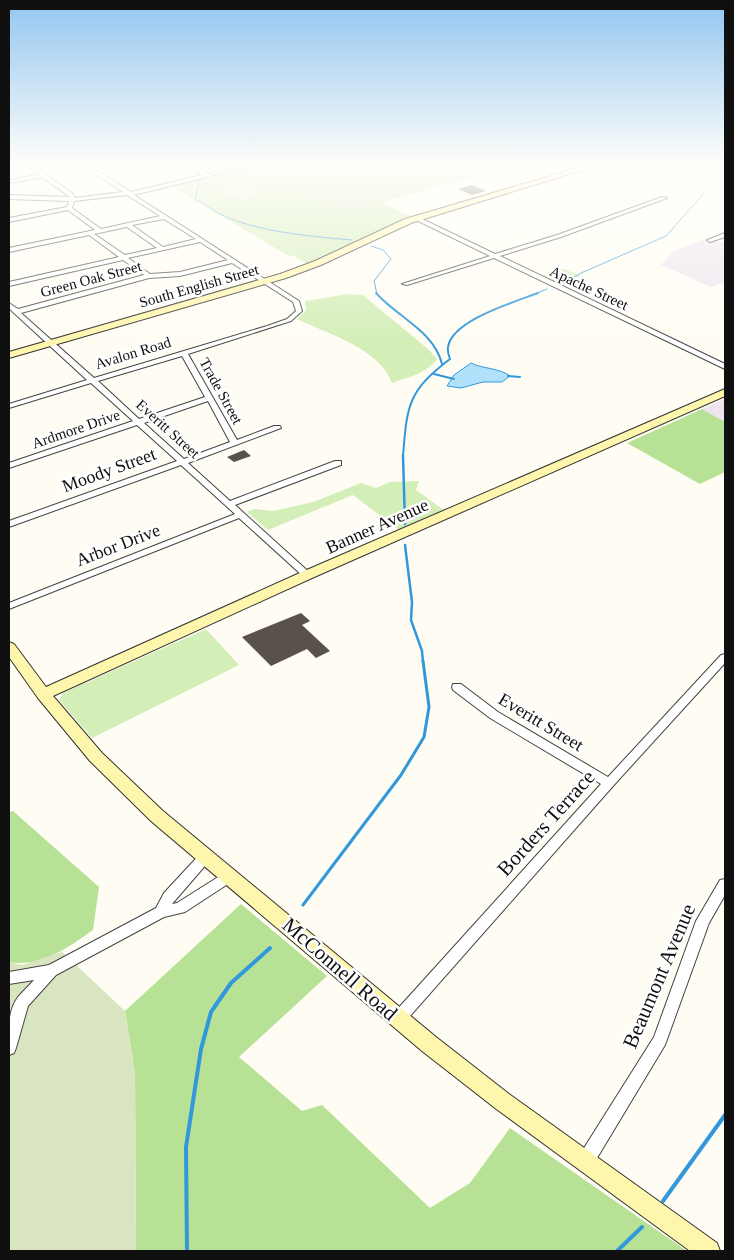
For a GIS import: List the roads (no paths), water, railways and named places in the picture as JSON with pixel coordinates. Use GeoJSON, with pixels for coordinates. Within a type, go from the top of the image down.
{"type":"FeatureCollection","features":[{"type":"Feature","properties":{"kind":"street"},"geometry":{"type":"LineString","coordinates":[[92,225],[100,231]]}},
{"type":"Feature","properties":{"kind":"street"},"geometry":{"type":"LineString","coordinates":[[9,244],[12,250],[128,225],[163,249]]}},
{"type":"Feature","properties":{"kind":"street"},"geometry":{"type":"LineString","coordinates":[[176,225],[264,282]]}},
{"type":"Feature","properties":{"kind":"street","name":"South English Street"},"geometry":{"type":"LineString","coordinates":[[9,355],[264,282],[310,266],[397,225]]}},
{"type":"Feature","properties":{"kind":"street","name":"Apache Street"},"geometry":{"type":"LineString","coordinates":[[430,225],[725,367]]}},
{"type":"Feature","properties":{"kind":"street"},"geometry":{"type":"LineString","coordinates":[[405,284],[590,225]]}},
{"type":"Feature","properties":{"kind":"street"},"geometry":{"type":"LineString","coordinates":[[90,233],[149,276]]}},
{"type":"Feature","properties":{"kind":"street"},"geometry":{"type":"LineString","coordinates":[[710,240],[725,235]]}},
{"type":"Feature","properties":{"kind":"street"},"geometry":{"type":"LineString","coordinates":[[9,284],[199,240]]}},
{"type":"Feature","properties":{"kind":"street","name":"Green Oak Street"},"geometry":{"type":"LineString","coordinates":[[16,312],[149,276],[180,274],[231,261]]}},
{"type":"Feature","properties":{"kind":"street","name":"Avalon Road"},"geometry":{"type":"LineString","coordinates":[[9,406],[289,320],[299,311],[296,302],[264,282]]}},
{"type":"Feature","properties":{"kind":"street","name":"Everitt Street"},"geometry":{"type":"LineString","coordinates":[[9,305],[307,575]]}},
{"type":"Feature","properties":{"kind":"street","name":"Trade Street"},"geometry":{"type":"LineString","coordinates":[[184,352],[235,443]]}},
{"type":"Feature","properties":{"kind":"street","name":"Banner Avenue"},"geometry":{"type":"LineString","coordinates":[[43,694],[307,575],[725,392]]}},
{"type":"Feature","properties":{"kind":"street","name":"Ardmore Drive"},"geometry":{"type":"LineString","coordinates":[[9,466],[209,398]]}},
{"type":"Feature","properties":{"kind":"street","name":"Moody Street"},"geometry":{"type":"LineString","coordinates":[[9,524],[277,428]]}},
{"type":"Feature","properties":{"kind":"street"},"geometry":{"type":"LineString","coordinates":[[229,504],[338,463]]}},
{"type":"Feature","properties":{"kind":"street","name":"Arbor Drive"},"geometry":{"type":"LineString","coordinates":[[9,606],[240,514]]}},
{"type":"Feature","properties":{"kind":"street","name":"McConnell Road"},"geometry":{"type":"LineString","coordinates":[[9,647],[43,694],[107,770],[157,816],[398,1019],[502,1101],[709,1251]]}},
{"type":"Feature","properties":{"kind":"street","name":"Borders Terrace"},"geometry":{"type":"LineString","coordinates":[[398,1019],[609,782],[725,657]]}},
{"type":"Feature","properties":{"kind":"street","name":"Everitt Street"},"geometry":{"type":"LineString","coordinates":[[457,687],[494,715],[609,782]]}},
{"type":"Feature","properties":{"kind":"street"},"geometry":{"type":"LineString","coordinates":[[161,912],[169,897],[206,856]]}},
{"type":"Feature","properties":{"kind":"street"},"geometry":{"type":"LineString","coordinates":[[9,978],[51,971],[161,912],[180,908],[230,876]]}},
{"type":"Feature","properties":{"kind":"street","name":"Beaumont Avenue"},"geometry":{"type":"LineString","coordinates":[[585,1162],[660,1040],[703,921],[725,884]]}},
{"type":"Feature","properties":{"kind":"street"},"geometry":{"type":"LineString","coordinates":[[9,1048],[22,1003],[51,971]]}},
{"type":"Feature","properties":{"kind":"water"},"geometry":{"type":"Polygon","coordinates":[[[471,363],[501,371],[510,376],[502,382],[483,382],[461,388],[447,386],[454,375],[471,363]]]}},
{"type":"Feature","properties":{"kind":"waterway"},"geometry":{"type":"LineString","coordinates":[[249,225],[306,235],[352,240]]}},
{"type":"Feature","properties":{"kind":"waterway"},"geometry":{"type":"LineString","coordinates":[[560,285],[581,273],[666,236],[676,225]]}},
{"type":"Feature","properties":{"kind":"waterway"},"geometry":{"type":"LineString","coordinates":[[371,246],[383,250],[391,259],[374,281],[377,294]]}},
{"type":"Feature","properties":{"kind":"waterway"},"geometry":{"type":"LineString","coordinates":[[535,294],[547,289]]}},
{"type":"Feature","properties":{"kind":"waterway"},"geometry":{"type":"LineString","coordinates":[[403,456],[406,424],[412,400],[426,380],[450,359],[448,349],[452,337],[472,320],[538,293]]}},
{"type":"Feature","properties":{"kind":"waterway"},"geometry":{"type":"LineString","coordinates":[[377,294],[423,333],[438,352],[442,364]]}},
{"type":"Feature","properties":{"kind":"waterway"},"geometry":{"type":"LineString","coordinates":[[434,374],[454,379]]}},
{"type":"Feature","properties":{"kind":"waterway"},"geometry":{"type":"LineString","coordinates":[[508,376],[520,377]]}},
{"type":"Feature","properties":{"kind":"waterway"},"geometry":{"type":"LineString","coordinates":[[403,456],[405,524]]}},
{"type":"Feature","properties":{"kind":"waterway"},"geometry":{"type":"LineString","coordinates":[[405,545],[412,602],[411,620],[422,651],[423,662]]}},
{"type":"Feature","properties":{"kind":"waterway"},"geometry":{"type":"LineString","coordinates":[[303,905],[401,775],[424,737],[429,707],[423,661]]}},
{"type":"Feature","properties":{"kind":"waterway"},"geometry":{"type":"LineString","coordinates":[[187,1251],[186,1147],[201,1049],[211,1012],[231,983],[270,948]]}},
{"type":"Feature","properties":{"kind":"waterway"},"geometry":{"type":"LineString","coordinates":[[663,1201],[725,1115]]}},
{"type":"Feature","properties":{"kind":"waterway"},"geometry":{"type":"LineString","coordinates":[[617,1251],[642,1227]]}}]}
